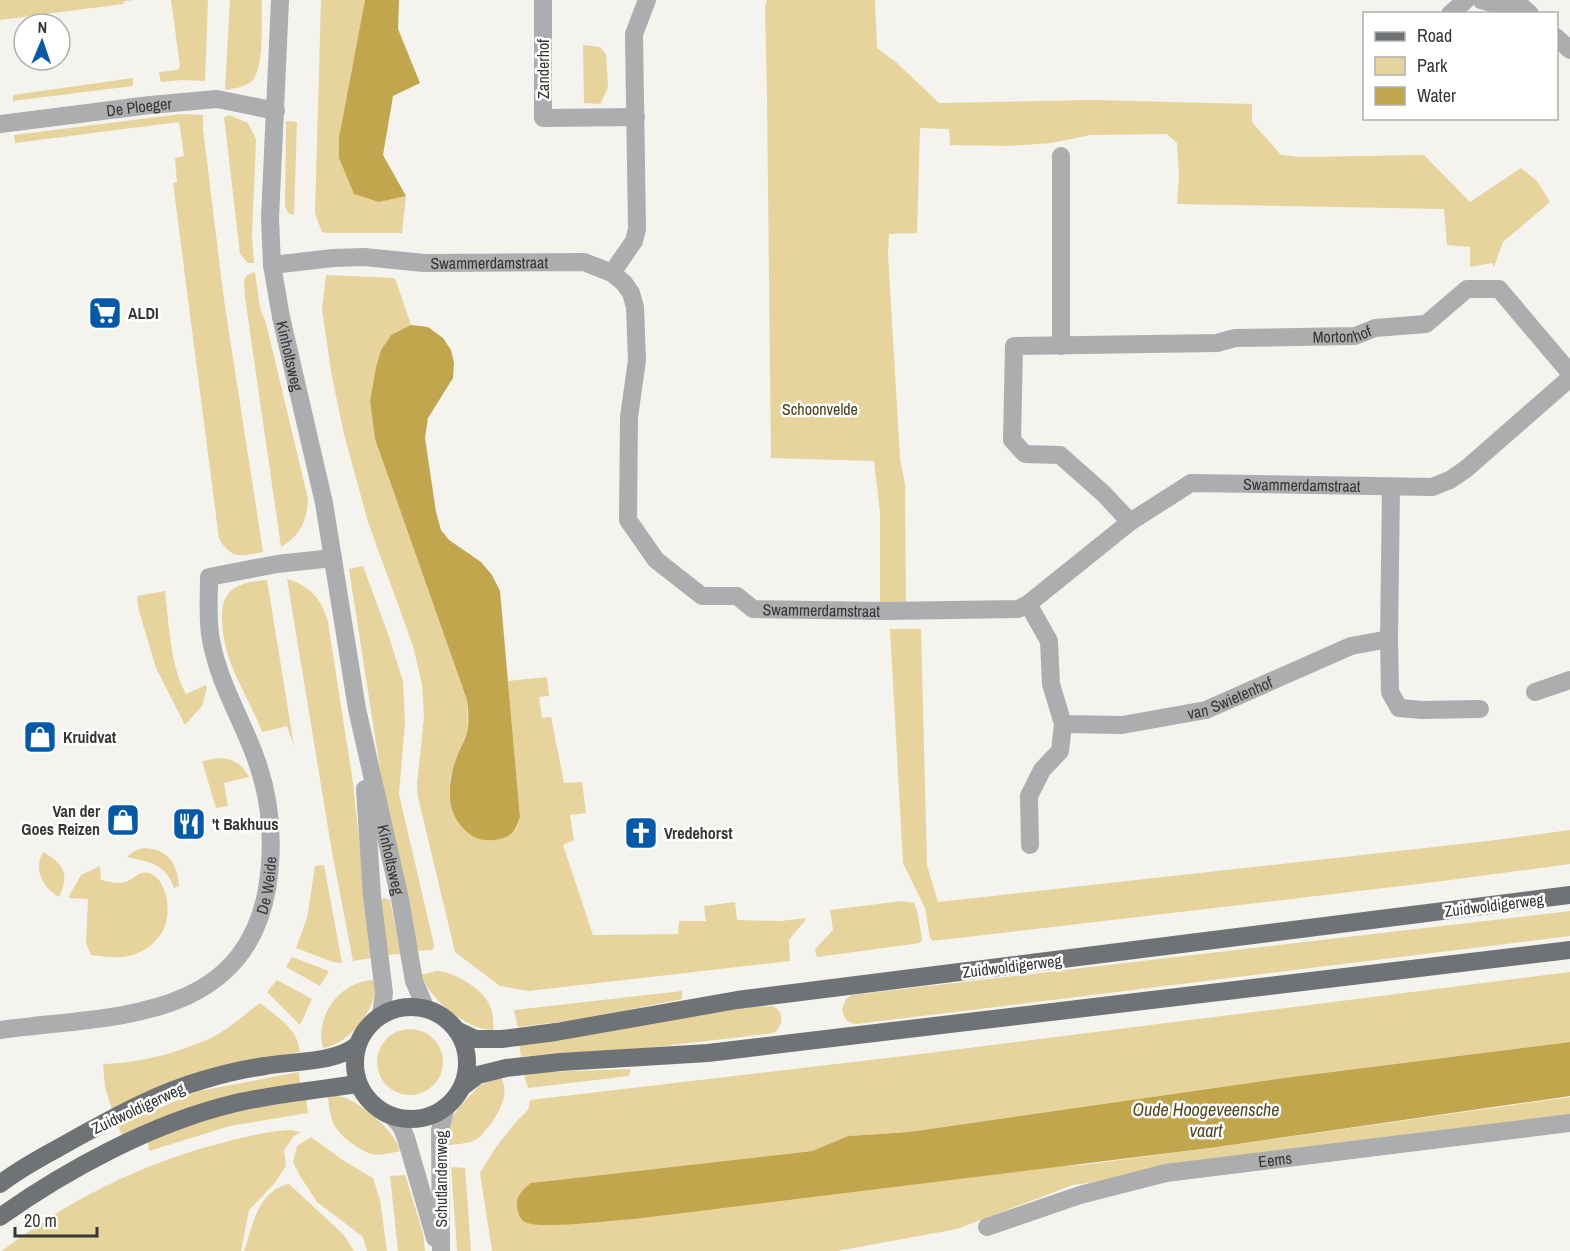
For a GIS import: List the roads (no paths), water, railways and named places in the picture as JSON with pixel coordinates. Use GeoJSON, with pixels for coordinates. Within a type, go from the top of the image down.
{"type":"FeatureCollection","features":[{"type":"Feature","properties":{"kind":"main road","name":"Zuidwoldigerweg"},"geometry":{"type":"LineString","coordinates":[[456,1030],[475,1039],[502,1039],[556,1032],[737,1000],[1570,895]]}},
{"type":"Feature","properties":{"kind":"main road"},"geometry":{"type":"LineString","coordinates":[[462,1087],[467,1068],[465,1048],[456,1030],[443,1017],[426,1009],[411,1007],[396,1009],[381,1015],[371,1023],[357,1045],[354,1065],[358,1084],[366,1098],[378,1109],[392,1116],[420,1119],[446,1107],[462,1087],[478,1076],[506,1068],[560,1062],[708,1053],[1570,950]]}},
{"type":"Feature","properties":{"kind":"main road","name":"Zuidwoldigerweg"},"geometry":{"type":"LineString","coordinates":[[0,1184],[46,1153],[113,1117],[159,1096],[203,1080],[253,1068],[337,1055],[357,1045]]}},
{"type":"Feature","properties":{"kind":"main road","name":"Zuidwoldigerweg"},"geometry":{"type":"LineString","coordinates":[[0,1217],[31,1195],[114,1150],[192,1116],[248,1101],[358,1084]]}},
{"type":"Feature","properties":{"kind":"street","name":"Kinholtsweg"},"geometry":{"type":"LineString","coordinates":[[280,0],[270,218],[272,265],[281,317],[324,503],[357,709],[372,896],[384,993],[381,1015]]}},
{"type":"Feature","properties":{"kind":"street","name":"Zanderhof"},"geometry":{"type":"LineString","coordinates":[[543,0],[543,118],[636,117]]}},
{"type":"Feature","properties":{"kind":"street"},"geometry":{"type":"LineString","coordinates":[[612,273],[634,242],[637,229],[634,34],[646,0]]}},
{"type":"Feature","properties":{"kind":"street"},"geometry":{"type":"LineString","coordinates":[[1452,12],[1466,0]]}},
{"type":"Feature","properties":{"kind":"street"},"geometry":{"type":"LineString","coordinates":[[1481,0],[1524,6]]}},
{"type":"Feature","properties":{"kind":"street"},"geometry":{"type":"LineString","coordinates":[[1558,38],[1570,50]]}},
{"type":"Feature","properties":{"kind":"street","name":"De Ploeger"},"geometry":{"type":"LineString","coordinates":[[0,124],[217,99],[276,111]]}},
{"type":"Feature","properties":{"kind":"street"},"geometry":{"type":"LineString","coordinates":[[1061,156],[1061,346]]}},
{"type":"Feature","properties":{"kind":"street","name":"Swammerdamstraat"},"geometry":{"type":"LineString","coordinates":[[272,265],[364,257],[424,263],[584,262],[612,273],[624,283],[631,293],[635,307],[637,360],[629,417],[628,520],[656,560],[702,596],[737,596],[753,609],[1018,609],[1028,604],[1130,522],[1191,483],[1432,487],[1466,470],[1570,378]]}},
{"type":"Feature","properties":{"kind":"street","name":"Mortonhof"},"geometry":{"type":"LineString","coordinates":[[1130,522],[1104,494],[1060,455],[1024,454],[1012,440],[1014,346],[1217,343],[1235,338],[1355,336],[1375,328],[1426,324],[1467,289],[1499,289],[1570,373]]}},
{"type":"Feature","properties":{"kind":"street"},"geometry":{"type":"LineString","coordinates":[[1391,487],[1390,692],[1399,708],[1422,710],[1480,708]]}},
{"type":"Feature","properties":{"kind":"street","name":"De Weide"},"geometry":{"type":"LineString","coordinates":[[0,1030],[86,1021],[162,1007],[185,997],[216,977],[244,951],[255,929],[265,896],[271,848],[269,819],[263,780],[256,757],[224,684],[211,640],[208,608],[209,577],[277,564],[333,558]]}},
{"type":"Feature","properties":{"kind":"street"},"geometry":{"type":"LineString","coordinates":[[1028,604],[1049,641],[1051,684],[1063,724],[1060,751],[1042,770],[1029,796],[1030,845]]}},
{"type":"Feature","properties":{"kind":"street","name":"van Swietenhof"},"geometry":{"type":"LineString","coordinates":[[1063,724],[1122,725],[1206,710],[1351,645],[1389,639]]}},
{"type":"Feature","properties":{"kind":"street"},"geometry":{"type":"LineString","coordinates":[[1535,692],[1570,680]]}},
{"type":"Feature","properties":{"kind":"street","name":"Kinholtsweg"},"geometry":{"type":"LineString","coordinates":[[357,709],[400,899],[414,981],[426,1009]]}},
{"type":"Feature","properties":{"kind":"street","name":"Schutlandenweg"},"geometry":{"type":"LineString","coordinates":[[440,1251],[440,1130],[446,1107]]}},
{"type":"Feature","properties":{"kind":"street","name":"Schutlandenweg"},"geometry":{"type":"LineString","coordinates":[[392,1116],[406,1138],[440,1251]]}},
{"type":"Feature","properties":{"kind":"street","name":"Eems"},"geometry":{"type":"LineString","coordinates":[[987,1227],[1080,1195],[1166,1173],[1570,1123]]}},
{"type":"Feature","properties":{"kind":"water"},"geometry":{"type":"Polygon","coordinates":[[[365,0],[399,0],[398,29],[420,83],[393,96],[383,155],[406,196],[379,202],[354,194],[339,158],[339,137],[365,0]]]}},
{"type":"Feature","properties":{"kind":"water"},"geometry":{"type":"Polygon","coordinates":[[[411,325],[428,327],[443,338],[451,350],[454,363],[453,378],[428,418],[425,438],[436,512],[441,530],[449,540],[481,562],[492,575],[500,591],[520,817],[511,834],[495,840],[481,840],[470,834],[459,823],[451,804],[452,774],[468,728],[467,700],[375,439],[370,401],[381,350],[391,335],[411,325]]]}},
{"type":"Feature","properties":{"kind":"water","name":"Oude Hoogeveensche vaart"},"geometry":{"type":"Polygon","coordinates":[[[1570,1042],[1570,1096],[1210,1148],[634,1219],[561,1225],[533,1224],[521,1219],[517,1206],[521,1193],[531,1183],[812,1151],[848,1136],[909,1132],[1284,1078],[1570,1042]]]}},
{"type":"Feature","properties":{"kind":"place","name":"ALDI"},"geometry":{"type":"Point","coordinates":[105,313]}},
{"type":"Feature","properties":{"kind":"place","name":"Kruidvat"},"geometry":{"type":"Point","coordinates":[40,737]}},
{"type":"Feature","properties":{"kind":"place","name":"Van der Goes Reizen"},"geometry":{"type":"Point","coordinates":[123,820]}},
{"type":"Feature","properties":{"kind":"place","name":"'t Bakhuus"},"geometry":{"type":"Point","coordinates":[189,824]}},
{"type":"Feature","properties":{"kind":"place","name":"Vredehorst"},"geometry":{"type":"Point","coordinates":[641,833]}},
{"type":"Feature","properties":{"kind":"park label","name":"Schoonvelde"},"geometry":{"type":"Point","coordinates":[820,409]}}]}
